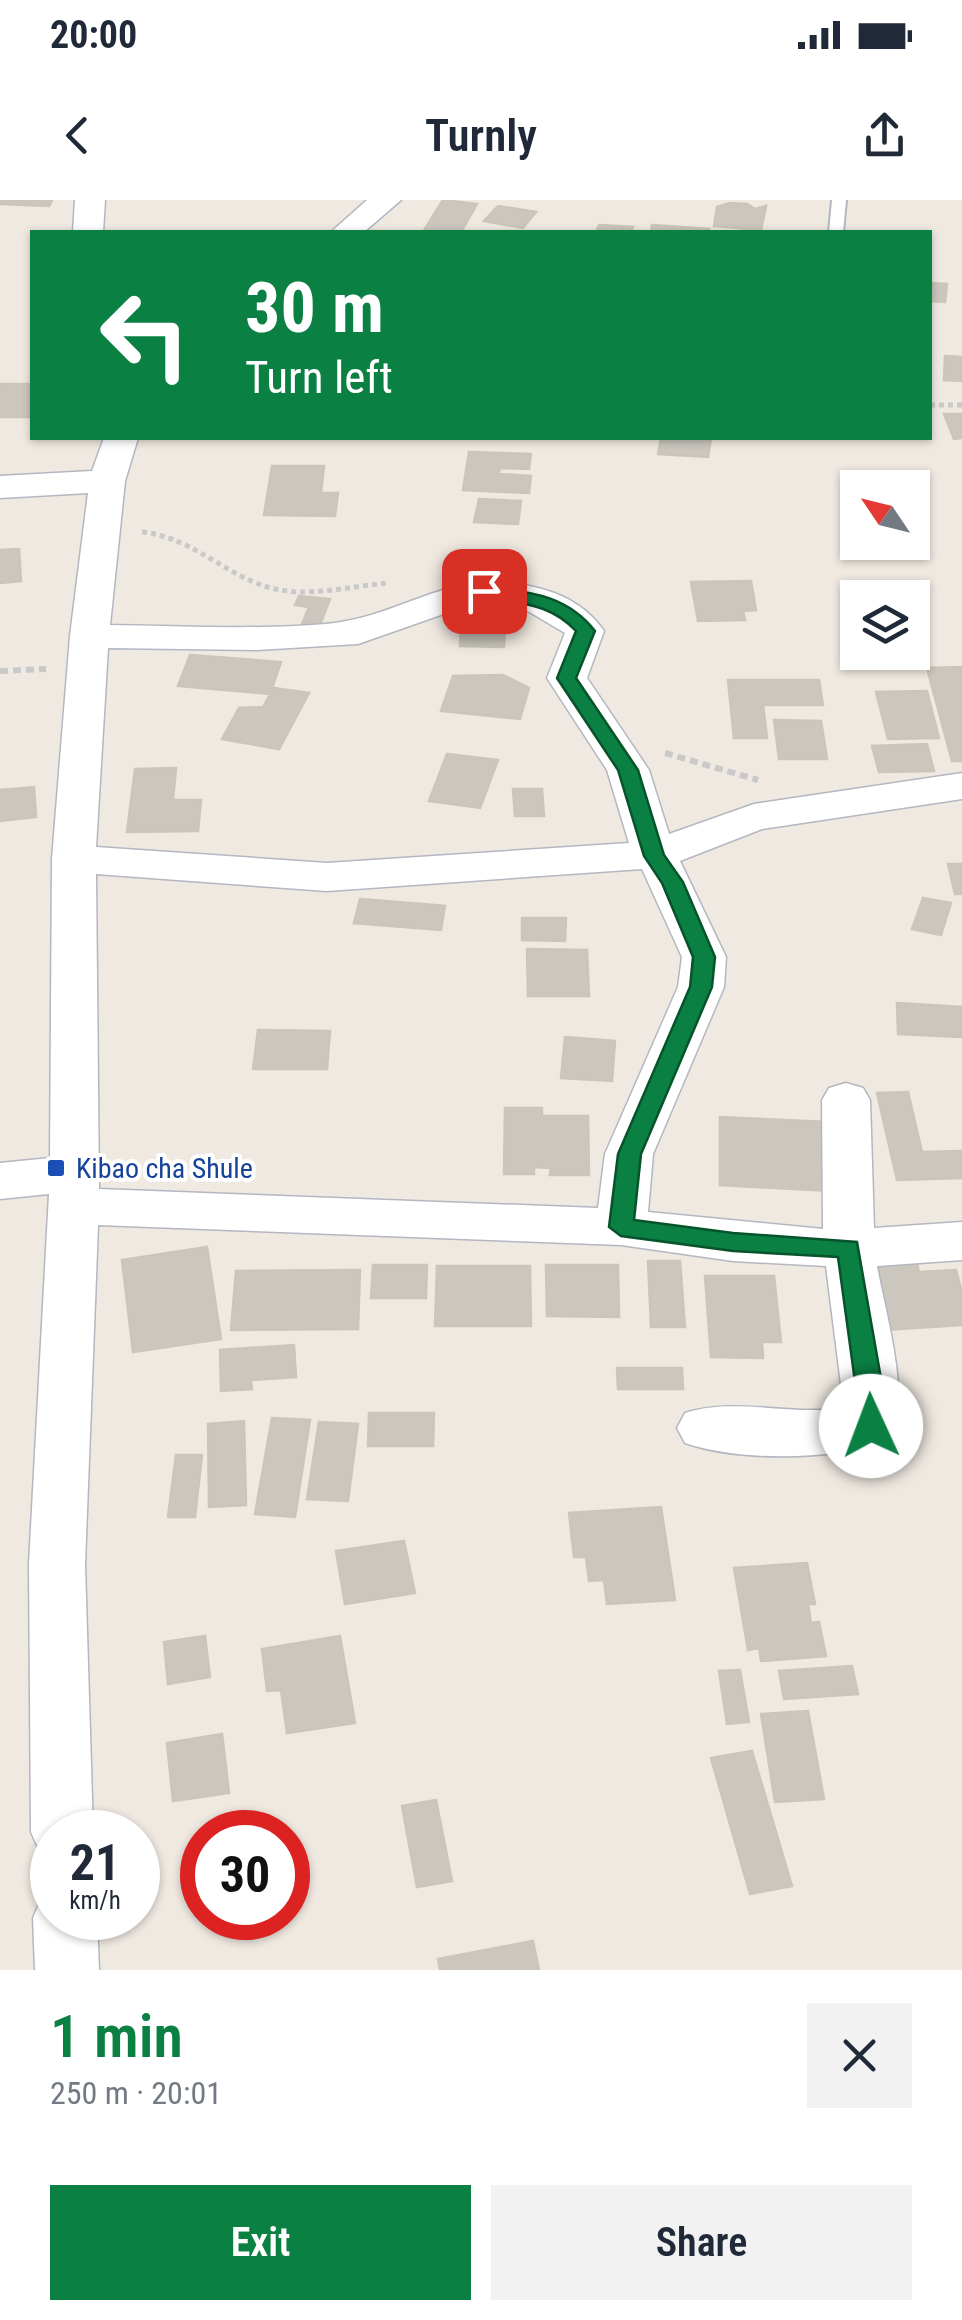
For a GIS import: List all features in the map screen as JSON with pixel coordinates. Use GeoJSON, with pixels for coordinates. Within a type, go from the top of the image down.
{"type":"FeatureCollection","features":[{"type":"Feature","properties":{"kind":"street"},"geometry":{"type":"LineString","coordinates":[[88,230],[90,200]]}},
{"type":"Feature","properties":{"kind":"street"},"geometry":{"type":"LineString","coordinates":[[348,230],[386,200]]}},
{"type":"Feature","properties":{"kind":"street"},"geometry":{"type":"LineString","coordinates":[[0,487],[114,459],[100,533],[89,636],[74,859],[73,1190],[57,1564],[62,1810]]}},
{"type":"Feature","properties":{"kind":"street"},"geometry":{"type":"LineString","coordinates":[[89,636],[307,636],[361,631],[484,591],[520,594],[568,612],[586,631],[567,678],[601,736],[628,770],[654,856],[672,882],[704,957],[701,987],[629,1154],[621,1227]]}},
{"type":"Feature","properties":{"kind":"street"},"geometry":{"type":"LineString","coordinates":[[74,859],[327,877],[654,856],[754,817],[962,786]]}},
{"type":"Feature","properties":{"kind":"street"},"geometry":{"type":"LineString","coordinates":[[704,1428],[818,1434],[871,1426],[870,1390],[848,1249],[846,1100]]}},
{"type":"Feature","properties":{"kind":"street"},"geometry":{"type":"LineString","coordinates":[[0,1181],[73,1190],[621,1227],[733,1242],[848,1249],[962,1241]]}},
{"type":"Feature","properties":{"kind":"street"},"geometry":{"type":"LineString","coordinates":[[65,1940],[66,1970]]}},
{"type":"Feature","properties":{"kind":"lane"},"geometry":{"type":"LineString","coordinates":[[836,230],[838,200]]}},
{"type":"Feature","properties":{"kind":"path"},"geometry":{"type":"LineString","coordinates":[[932,405],[962,406]]}},
{"type":"Feature","properties":{"kind":"path"},"geometry":{"type":"LineString","coordinates":[[100,533],[148,531],[178,536],[212,562],[278,591],[398,582],[435,584],[456,597]]}},
{"type":"Feature","properties":{"kind":"path"},"geometry":{"type":"LineString","coordinates":[[601,736],[765,782]]}},
{"type":"Feature","properties":{"kind":"building"},"geometry":{"type":"Polygon","coordinates":[[[0,200],[52,200],[49,206],[0,204],[0,200]]]}},
{"type":"Feature","properties":{"kind":"building"},"geometry":{"type":"Polygon","coordinates":[[[443,200],[477,204],[462,230],[424,230],[443,200]]]}},
{"type":"Feature","properties":{"kind":"building"},"geometry":{"type":"Polygon","coordinates":[[[730,203],[755,209],[766,206],[761,230],[714,226],[717,207],[730,203]]]}},
{"type":"Feature","properties":{"kind":"building"},"geometry":{"type":"Polygon","coordinates":[[[498,206],[536,212],[523,228],[484,221],[498,206]]]}},
{"type":"Feature","properties":{"kind":"building"},"geometry":{"type":"Polygon","coordinates":[[[599,225],[633,227],[632,230],[597,230],[599,225]]]}},
{"type":"Feature","properties":{"kind":"building"},"geometry":{"type":"Polygon","coordinates":[[[652,225],[709,229],[709,230],[651,230],[652,225]]]}},
{"type":"Feature","properties":{"kind":"building"},"geometry":{"type":"Polygon","coordinates":[[[932,283],[947,284],[945,302],[932,301],[932,283]]]}},
{"type":"Feature","properties":{"kind":"building"},"geometry":{"type":"Polygon","coordinates":[[[945,356],[962,357],[962,381],[944,380],[945,356]]]}},
{"type":"Feature","properties":{"kind":"building"},"geometry":{"type":"Polygon","coordinates":[[[0,384],[30,384],[30,417],[0,417],[0,384]]]}},
{"type":"Feature","properties":{"kind":"building"},"geometry":{"type":"Polygon","coordinates":[[[944,414],[962,414],[962,438],[954,439],[944,414]]]}},
{"type":"Feature","properties":{"kind":"building"},"geometry":{"type":"Polygon","coordinates":[[[661,440],[711,440],[708,457],[658,454],[661,440]]]}},
{"type":"Feature","properties":{"kind":"building"},"geometry":{"type":"Polygon","coordinates":[[[469,452],[531,454],[529,469],[500,468],[499,474],[531,476],[529,493],[463,490],[469,452]]]}},
{"type":"Feature","properties":{"kind":"building"},"geometry":{"type":"Polygon","coordinates":[[[272,466],[324,466],[321,493],[338,493],[335,516],[264,515],[272,466]]]}},
{"type":"Feature","properties":{"kind":"building"},"geometry":{"type":"Polygon","coordinates":[[[479,499],[521,501],[518,524],[474,522],[479,499]]]}},
{"type":"Feature","properties":{"kind":"building"},"geometry":{"type":"Polygon","coordinates":[[[19,549],[21,581],[0,583],[0,550],[19,549]]]}},
{"type":"Feature","properties":{"kind":"building"},"geometry":{"type":"Polygon","coordinates":[[[751,581],[756,610],[743,611],[745,620],[698,621],[691,582],[751,581]]]}},
{"type":"Feature","properties":{"kind":"building"},"geometry":{"type":"Polygon","coordinates":[[[299,596],[330,599],[320,625],[302,624],[309,607],[295,605],[299,596]]]}},
{"type":"Feature","properties":{"kind":"building"},"geometry":{"type":"Polygon","coordinates":[[[461,624],[505,625],[504,647],[460,646],[461,624]]]}},
{"type":"Feature","properties":{"kind":"building"},"geometry":{"type":"Polygon","coordinates":[[[190,655],[281,662],[270,694],[178,686],[190,655]]]}},
{"type":"Feature","properties":{"kind":"building"},"geometry":{"type":"Polygon","coordinates":[[[962,667],[962,761],[952,761],[930,668],[962,667]]]}},
{"type":"Feature","properties":{"kind":"building"},"geometry":{"type":"Polygon","coordinates":[[[503,675],[529,688],[520,719],[441,711],[453,676],[503,675]]]}},
{"type":"Feature","properties":{"kind":"building"},"geometry":{"type":"Polygon","coordinates":[[[728,680],[819,680],[823,705],[763,705],[767,738],[734,738],[728,680]]]}},
{"type":"Feature","properties":{"kind":"building"},"geometry":{"type":"Polygon","coordinates":[[[274,688],[309,693],[279,749],[222,739],[239,708],[263,707],[274,688]]]}},
{"type":"Feature","properties":{"kind":"building"},"geometry":{"type":"Polygon","coordinates":[[[927,691],[939,738],[888,739],[876,692],[927,691]]]}},
{"type":"Feature","properties":{"kind":"building"},"geometry":{"type":"Polygon","coordinates":[[[774,720],[821,721],[827,759],[779,759],[774,720]]]}},
{"type":"Feature","properties":{"kind":"building"},"geometry":{"type":"Polygon","coordinates":[[[927,744],[934,771],[879,772],[872,746],[927,744]]]}},
{"type":"Feature","properties":{"kind":"building"},"geometry":{"type":"Polygon","coordinates":[[[447,754],[498,760],[480,808],[429,801],[447,754]]]}},
{"type":"Feature","properties":{"kind":"building"},"geometry":{"type":"Polygon","coordinates":[[[176,768],[173,800],[201,800],[198,831],[127,832],[135,769],[176,768]]]}},
{"type":"Feature","properties":{"kind":"building"},"geometry":{"type":"Polygon","coordinates":[[[34,787],[36,817],[0,821],[0,790],[34,787]]]}},
{"type":"Feature","properties":{"kind":"building"},"geometry":{"type":"Polygon","coordinates":[[[513,789],[542,789],[544,816],[515,816],[513,789]]]}},
{"type":"Feature","properties":{"kind":"building"},"geometry":{"type":"Polygon","coordinates":[[[948,864],[962,864],[962,894],[955,894],[948,864]]]}},
{"type":"Feature","properties":{"kind":"building"},"geometry":{"type":"Polygon","coordinates":[[[923,898],[951,903],[941,935],[912,929],[923,898]]]}},
{"type":"Feature","properties":{"kind":"building"},"geometry":{"type":"Polygon","coordinates":[[[360,899],[445,906],[441,930],[354,923],[360,899]]]}},
{"type":"Feature","properties":{"kind":"building"},"geometry":{"type":"Polygon","coordinates":[[[522,918],[566,918],[565,941],[522,940],[522,918]]]}},
{"type":"Feature","properties":{"kind":"building"},"geometry":{"type":"Polygon","coordinates":[[[527,949],[587,950],[589,996],[528,996],[527,949]]]}},
{"type":"Feature","properties":{"kind":"building"},"geometry":{"type":"Polygon","coordinates":[[[897,1003],[962,1007],[962,1037],[898,1034],[897,1003]]]}},
{"type":"Feature","properties":{"kind":"building"},"geometry":{"type":"Polygon","coordinates":[[[258,1030],[330,1031],[327,1069],[253,1069],[258,1030]]]}},
{"type":"Feature","properties":{"kind":"building"},"geometry":{"type":"Polygon","coordinates":[[[565,1037],[615,1041],[612,1081],[561,1078],[565,1037]]]}},
{"type":"Feature","properties":{"kind":"building"},"geometry":{"type":"Polygon","coordinates":[[[908,1092],[922,1152],[962,1151],[962,1178],[897,1180],[877,1093],[908,1092]]]}},
{"type":"Feature","properties":{"kind":"building"},"geometry":{"type":"Polygon","coordinates":[[[505,1108],[542,1108],[542,1116],[588,1116],[589,1175],[550,1175],[551,1168],[534,1167],[534,1174],[504,1174],[505,1108]]]}},
{"type":"Feature","properties":{"kind":"building"},"geometry":{"type":"Polygon","coordinates":[[[720,1117],[828,1122],[830,1191],[720,1185],[720,1117]]]}},
{"type":"Feature","properties":{"kind":"building"},"geometry":{"type":"Polygon","coordinates":[[[207,1247],[221,1339],[133,1352],[122,1260],[207,1247]]]}},
{"type":"Feature","properties":{"kind":"building"},"geometry":{"type":"Polygon","coordinates":[[[916,1260],[919,1272],[956,1270],[962,1293],[962,1325],[885,1330],[869,1263],[916,1260]]]}},
{"type":"Feature","properties":{"kind":"building"},"geometry":{"type":"Polygon","coordinates":[[[648,1261],[680,1261],[685,1327],[651,1327],[648,1261]]]}},
{"type":"Feature","properties":{"kind":"building"},"geometry":{"type":"Polygon","coordinates":[[[373,1265],[427,1265],[426,1298],[371,1298],[373,1265]]]}},
{"type":"Feature","properties":{"kind":"building"},"geometry":{"type":"Polygon","coordinates":[[[546,1265],[618,1265],[619,1317],[547,1316],[546,1265]]]}},
{"type":"Feature","properties":{"kind":"building"},"geometry":{"type":"Polygon","coordinates":[[[437,1266],[530,1266],[531,1326],[435,1326],[437,1266]]]}},
{"type":"Feature","properties":{"kind":"building"},"geometry":{"type":"Polygon","coordinates":[[[360,1270],[358,1329],[231,1330],[236,1271],[360,1270]]]}},
{"type":"Feature","properties":{"kind":"building"},"geometry":{"type":"Polygon","coordinates":[[[705,1276],[774,1276],[781,1342],[762,1342],[763,1358],[711,1357],[705,1276]]]}},
{"type":"Feature","properties":{"kind":"building"},"geometry":{"type":"Polygon","coordinates":[[[294,1345],[296,1377],[251,1380],[252,1389],[221,1391],[220,1350],[294,1345]]]}},
{"type":"Feature","properties":{"kind":"building"},"geometry":{"type":"Polygon","coordinates":[[[617,1368],[682,1368],[683,1389],[618,1389],[617,1368]]]}},
{"type":"Feature","properties":{"kind":"building"},"geometry":{"type":"Polygon","coordinates":[[[369,1413],[434,1413],[433,1446],[368,1446],[369,1413]]]}},
{"type":"Feature","properties":{"kind":"building"},"geometry":{"type":"Polygon","coordinates":[[[272,1418],[310,1420],[295,1517],[255,1514],[272,1418]]]}},
{"type":"Feature","properties":{"kind":"building"},"geometry":{"type":"Polygon","coordinates":[[[244,1421],[246,1505],[209,1507],[208,1424],[244,1421]]]}},
{"type":"Feature","properties":{"kind":"building"},"geometry":{"type":"Polygon","coordinates":[[[319,1422],[358,1424],[348,1501],[307,1499],[319,1422]]]}},
{"type":"Feature","properties":{"kind":"building"},"geometry":{"type":"Polygon","coordinates":[[[176,1455],[202,1455],[195,1517],[168,1517],[176,1455]]]}},
{"type":"Feature","properties":{"kind":"building"},"geometry":{"type":"Polygon","coordinates":[[[661,1507],[675,1600],[607,1604],[604,1580],[589,1581],[586,1557],[574,1557],[569,1513],[661,1507]]]}},
{"type":"Feature","properties":{"kind":"building"},"geometry":{"type":"Polygon","coordinates":[[[404,1541],[415,1593],[345,1604],[336,1551],[404,1541]]]}},
{"type":"Feature","properties":{"kind":"building"},"geometry":{"type":"Polygon","coordinates":[[[807,1563],[815,1604],[808,1604],[811,1623],[819,1622],[826,1656],[761,1661],[759,1648],[748,1650],[734,1568],[807,1563]]]}},
{"type":"Feature","properties":{"kind":"building"},"geometry":{"type":"Polygon","coordinates":[[[205,1636],[210,1677],[168,1684],[164,1642],[205,1636]]]}},
{"type":"Feature","properties":{"kind":"building"},"geometry":{"type":"Polygon","coordinates":[[[340,1636],[355,1723],[287,1733],[281,1690],[267,1691],[262,1649],[340,1636]]]}},
{"type":"Feature","properties":{"kind":"building"},"geometry":{"type":"Polygon","coordinates":[[[852,1666],[858,1694],[784,1699],[779,1671],[852,1666]]]}},
{"type":"Feature","properties":{"kind":"building"},"geometry":{"type":"Polygon","coordinates":[[[740,1670],[749,1722],[727,1724],[719,1671],[740,1670]]]}},
{"type":"Feature","properties":{"kind":"building"},"geometry":{"type":"Polygon","coordinates":[[[808,1711],[824,1799],[775,1802],[761,1714],[808,1711]]]}},
{"type":"Feature","properties":{"kind":"building"},"geometry":{"type":"Polygon","coordinates":[[[222,1734],[229,1793],[173,1801],[167,1743],[222,1734]]]}},
{"type":"Feature","properties":{"kind":"building"},"geometry":{"type":"Polygon","coordinates":[[[752,1751],[792,1886],[750,1894],[711,1758],[752,1751]]]}},
{"type":"Feature","properties":{"kind":"building"},"geometry":{"type":"Polygon","coordinates":[[[436,1800],[452,1881],[417,1887],[402,1806],[436,1800]]]}},
{"type":"Feature","properties":{"kind":"building"},"geometry":{"type":"Polygon","coordinates":[[[533,1941],[539,1970],[440,1970],[438,1959],[533,1941]]]}},
{"type":"Feature","properties":{"kind":"place","name":"Kibao cha Shule"},"geometry":{"type":"Point","coordinates":[56,1168]}},
{"type":"Feature","properties":{"kind":"route"},"geometry":{"type":"LineString","coordinates":[[484,591],[544,600],[568,612],[586,631],[567,678],[601,736],[628,770],[654,856],[672,882],[704,957],[701,987],[629,1154],[621,1227],[733,1242],[848,1249],[863,1334],[871,1426]]}}]}
